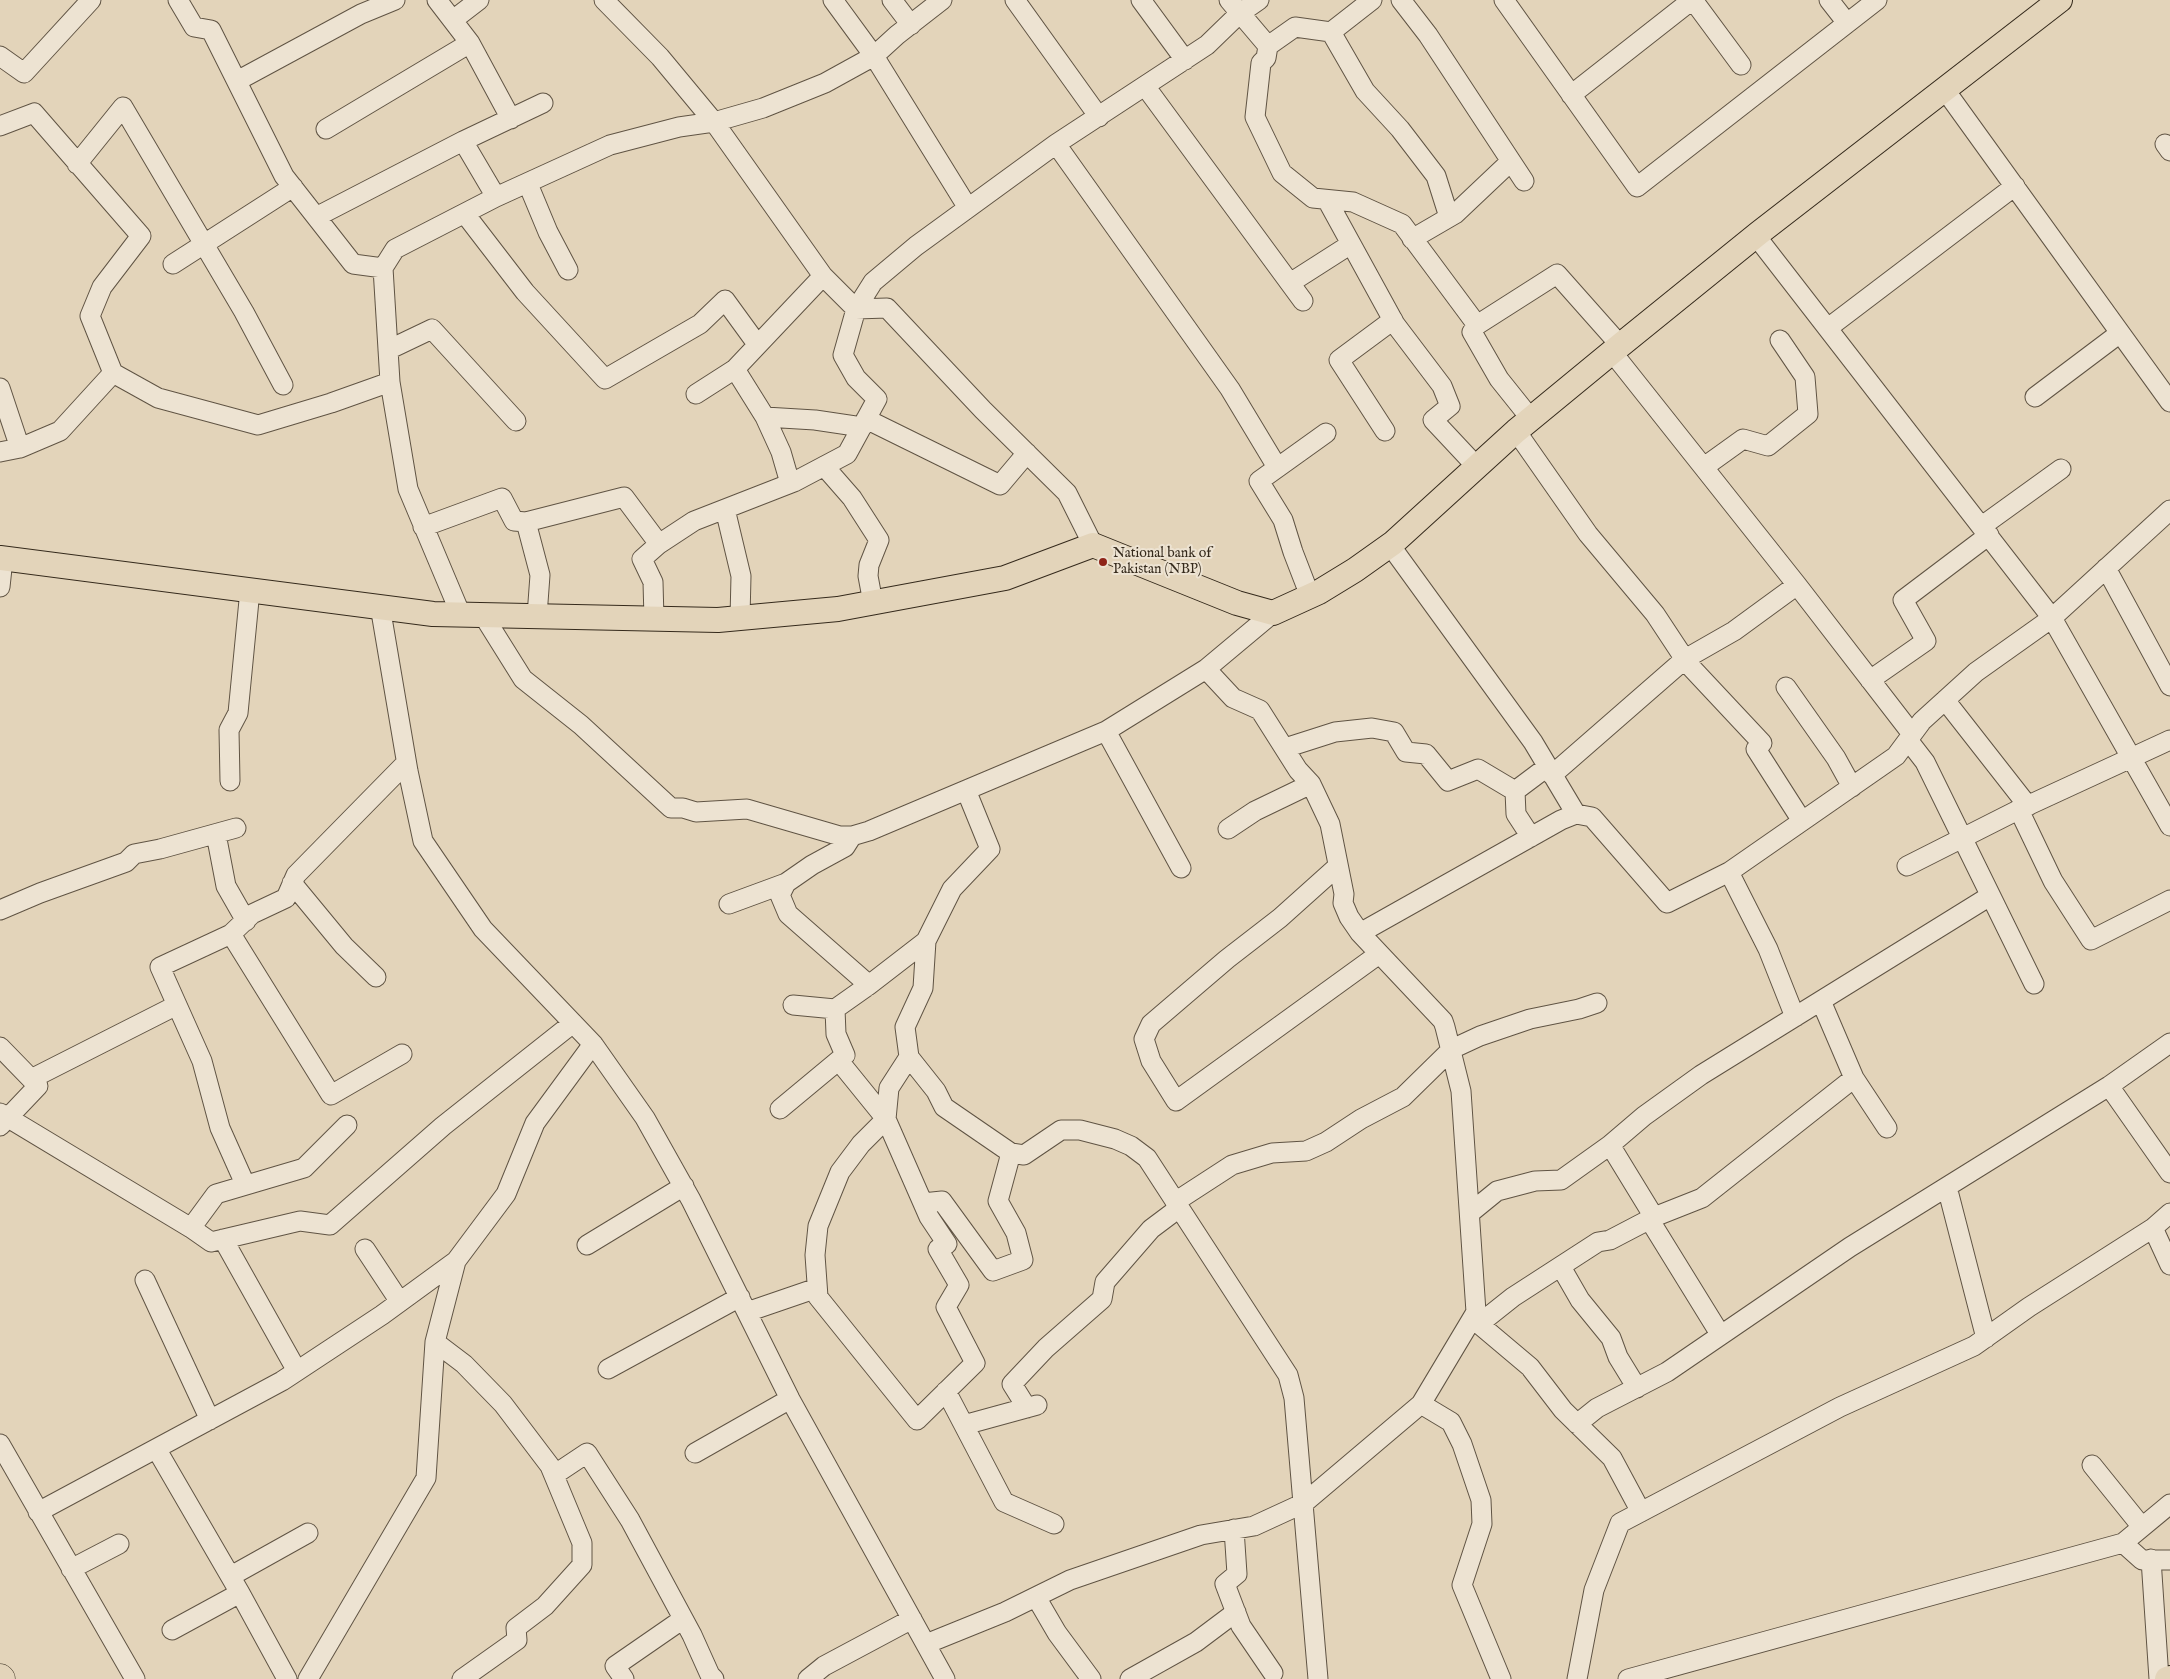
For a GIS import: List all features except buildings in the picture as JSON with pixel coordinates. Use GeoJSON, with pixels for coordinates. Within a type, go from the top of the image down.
{"type":"FeatureCollection","features":[{"type":"Feature","properties":{"kind":"main road"},"geometry":{"type":"LineString","coordinates":[[2,559],[433,614],[718,620],[838,609],[1005,578],[1092,545],[1237,603],[1274,613],[1310,596],[1355,570],[1390,546],[1524,425],[1616,349],[1756,236],[2060,0]]}},
{"type":"Feature","properties":{"kind":"street"},"geometry":{"type":"LineString","coordinates":[[0,56],[24,73],[91,0]]}},
{"type":"Feature","properties":{"kind":"street"},"geometry":{"type":"LineString","coordinates":[[178,0],[194,28],[211,30],[284,176],[353,264],[382,268]]}},
{"type":"Feature","properties":{"kind":"street"},"geometry":{"type":"LineString","coordinates":[[237,81],[361,14],[395,0]]}},
{"type":"Feature","properties":{"kind":"street"},"geometry":{"type":"LineString","coordinates":[[437,0],[470,43],[511,119]]}},
{"type":"Feature","properties":{"kind":"street"},"geometry":{"type":"LineString","coordinates":[[452,20],[479,0]]}},
{"type":"Feature","properties":{"kind":"street"},"geometry":{"type":"LineString","coordinates":[[604,0],[660,57],[714,122],[823,276],[856,309],[887,308],[1067,493],[1092,545]]}},
{"type":"Feature","properties":{"kind":"street"},"geometry":{"type":"LineString","coordinates":[[833,0],[874,56],[968,208]]}},
{"type":"Feature","properties":{"kind":"street"},"geometry":{"type":"LineString","coordinates":[[892,0],[911,26]]}},
{"type":"Feature","properties":{"kind":"street"},"geometry":{"type":"LineString","coordinates":[[942,0],[911,26],[896,35],[874,56],[825,82],[763,108],[714,122],[679,127],[610,146],[496,197],[395,249],[382,268],[390,382],[408,489],[423,527],[472,615],[523,679],[580,725],[671,808],[683,808],[696,812],[747,809],[840,836],[852,836],[869,832],[1106,731],[1206,669],[1274,613]]}},
{"type":"Feature","properties":{"kind":"street"},"geometry":{"type":"LineString","coordinates":[[1015,0],[1099,117]]}},
{"type":"Feature","properties":{"kind":"street"},"geometry":{"type":"LineString","coordinates":[[1141,0],[1185,60]]}},
{"type":"Feature","properties":{"kind":"street"},"geometry":{"type":"LineString","coordinates":[[654,619],[653,582],[642,559],[659,544],[694,521],[790,483],[847,454],[877,399],[856,378],[844,355],[856,309],[873,282],[916,246],[1056,144],[1207,45],[1234,7],[1259,0]]}},
{"type":"Feature","properties":{"kind":"street"},"geometry":{"type":"LineString","coordinates":[[1372,0],[1331,32],[1295,27],[1268,46],[1266,58],[1261,63],[1255,117],[1282,173],[1313,198],[1353,202],[1402,224],[1477,325]]}},
{"type":"Feature","properties":{"kind":"street"},"geometry":{"type":"LineString","coordinates":[[1401,0],[1438,50],[1524,181]]}},
{"type":"Feature","properties":{"kind":"street"},"geometry":{"type":"LineString","coordinates":[[1504,0],[1637,187],[1877,0]]}},
{"type":"Feature","properties":{"kind":"street"},"geometry":{"type":"LineString","coordinates":[[1572,96],[1692,0],[1741,65]]}},
{"type":"Feature","properties":{"kind":"street"},"geometry":{"type":"LineString","coordinates":[[1830,0],[1847,23]]}},
{"type":"Feature","properties":{"kind":"street"},"geometry":{"type":"LineString","coordinates":[[1234,7],[1268,46]]}},
{"type":"Feature","properties":{"kind":"street"},"geometry":{"type":"LineString","coordinates":[[1331,32],[1365,90],[1400,129],[1436,176],[1449,217]]}},
{"type":"Feature","properties":{"kind":"street"},"geometry":{"type":"LineString","coordinates":[[326,129],[470,43]]}},
{"type":"Feature","properties":{"kind":"street"},"geometry":{"type":"LineString","coordinates":[[1145,86],[1303,301]]}},
{"type":"Feature","properties":{"kind":"street"},"geometry":{"type":"LineString","coordinates":[[1945,90],[2170,402]]}},
{"type":"Feature","properties":{"kind":"street"},"geometry":{"type":"LineString","coordinates":[[316,217],[463,141],[543,103]]}},
{"type":"Feature","properties":{"kind":"street"},"geometry":{"type":"LineString","coordinates":[[77,164],[123,107],[244,312],[283,385]]}},
{"type":"Feature","properties":{"kind":"street"},"geometry":{"type":"LineString","coordinates":[[0,126],[34,112],[141,236],[102,287],[90,316],[113,373],[158,398],[258,425],[331,403],[390,382]]}},
{"type":"Feature","properties":{"kind":"street"},"geometry":{"type":"LineString","coordinates":[[463,141],[496,197]]}},
{"type":"Feature","properties":{"kind":"street"},"geometry":{"type":"LineString","coordinates":[[1056,144],[1230,389],[1277,467]]}},
{"type":"Feature","properties":{"kind":"street"},"geometry":{"type":"LineString","coordinates":[[1412,239],[1449,217],[1510,162]]}},
{"type":"Feature","properties":{"kind":"street"},"geometry":{"type":"LineString","coordinates":[[528,184],[548,232],[568,270]]}},
{"type":"Feature","properties":{"kind":"street"},"geometry":{"type":"LineString","coordinates":[[1828,328],[2014,186]]}},
{"type":"Feature","properties":{"kind":"street"},"geometry":{"type":"LineString","coordinates":[[174,264],[203,243],[293,187]]}},
{"type":"Feature","properties":{"kind":"street"},"geometry":{"type":"LineString","coordinates":[[1327,200],[1393,320],[1442,386],[1450,406],[1433,420],[1477,468]]}},
{"type":"Feature","properties":{"kind":"street"},"geometry":{"type":"LineString","coordinates":[[465,214],[525,292],[605,379],[700,324],[725,300],[757,344]]}},
{"type":"Feature","properties":{"kind":"street"},"geometry":{"type":"LineString","coordinates":[[1756,236],[2052,618],[2170,826]]}},
{"type":"Feature","properties":{"kind":"street"},"geometry":{"type":"LineString","coordinates":[[1290,284],[1351,244]]}},
{"type":"Feature","properties":{"kind":"street"},"geometry":{"type":"LineString","coordinates":[[1802,821],[1756,749],[1762,743],[1686,659],[1655,614],[1588,534],[1472,332],[1477,325],[1557,274],[1870,680],[1910,737],[1925,762],[2034,984]]}},
{"type":"Feature","properties":{"kind":"street"},"geometry":{"type":"LineString","coordinates":[[696,394],[735,369],[823,276]]}},
{"type":"Feature","properties":{"kind":"street"},"geometry":{"type":"LineString","coordinates":[[1385,432],[1339,360],[1393,320]]}},
{"type":"Feature","properties":{"kind":"street"},"geometry":{"type":"LineString","coordinates":[[388,350],[432,329],[516,421]]}},
{"type":"Feature","properties":{"kind":"street"},"geometry":{"type":"LineString","coordinates":[[2035,397],[2120,333]]}},
{"type":"Feature","properties":{"kind":"street"},"geometry":{"type":"LineString","coordinates":[[1704,467],[1743,439],[1768,446],[1808,414],[1805,377],[1780,340]]}},
{"type":"Feature","properties":{"kind":"street"},"geometry":{"type":"LineString","coordinates":[[735,369],[766,417],[781,452],[790,483]]}},
{"type":"Feature","properties":{"kind":"street"},"geometry":{"type":"LineString","coordinates":[[0,452],[20,448],[60,430],[113,373]]}},
{"type":"Feature","properties":{"kind":"street"},"geometry":{"type":"LineString","coordinates":[[0,388],[20,448]]}},
{"type":"Feature","properties":{"kind":"street"},"geometry":{"type":"LineString","coordinates":[[766,417],[864,423],[1000,485],[1027,453]]}},
{"type":"Feature","properties":{"kind":"street"},"geometry":{"type":"LineString","coordinates":[[1310,596],[1283,520],[1259,481],[1326,432]]}},
{"type":"Feature","properties":{"kind":"street"},"geometry":{"type":"LineString","coordinates":[[824,466],[852,498],[879,540],[869,566],[868,576],[873,603]]}},
{"type":"Feature","properties":{"kind":"street"},"geometry":{"type":"LineString","coordinates":[[1870,680],[1926,642],[1903,600],[2061,470]]}},
{"type":"Feature","properties":{"kind":"street"},"geometry":{"type":"LineString","coordinates":[[423,527],[502,498],[514,521],[526,522],[624,497],[659,544]]}},
{"type":"Feature","properties":{"kind":"street"},"geometry":{"type":"LineString","coordinates":[[725,509],[742,576],[740,618]]}},
{"type":"Feature","properties":{"kind":"street"},"geometry":{"type":"LineString","coordinates":[[1360,934],[1531,837],[1576,814],[1592,818],[1667,903],[1730,872],[1896,756],[1922,721],[1976,672],[2052,618],[2170,511]]}},
{"type":"Feature","properties":{"kind":"street"},"geometry":{"type":"LineString","coordinates":[[526,522],[540,574],[537,616]]}},
{"type":"Feature","properties":{"kind":"street"},"geometry":{"type":"LineString","coordinates":[[1390,546],[1534,742],[1576,814]]}},
{"type":"Feature","properties":{"kind":"street"},"geometry":{"type":"LineString","coordinates":[[0,587],[2,559]]}},
{"type":"Feature","properties":{"kind":"street"},"geometry":{"type":"LineString","coordinates":[[2106,568],[2170,686]]}},
{"type":"Feature","properties":{"kind":"street"},"geometry":{"type":"LineString","coordinates":[[1515,791],[1550,771],[1686,659],[1734,631],[1797,585]]}},
{"type":"Feature","properties":{"kind":"street"},"geometry":{"type":"LineString","coordinates":[[230,781],[229,730],[238,713],[250,590]]}},
{"type":"Feature","properties":{"kind":"street"},"geometry":{"type":"LineString","coordinates":[[380,606],[406,763],[423,842],[483,930],[593,1044],[646,1118],[684,1186],[790,1399],[945,1679]]}},
{"type":"Feature","properties":{"kind":"street"},"geometry":{"type":"LineString","coordinates":[[1206,669],[1233,698],[1260,710],[1298,770],[1311,784],[1330,824],[1343,904],[1349,917],[1360,934],[1443,1021],[1452,1049],[1461,1091],[1477,1305],[1476,1321]]}},
{"type":"Feature","properties":{"kind":"street"},"geometry":{"type":"LineString","coordinates":[[1786,688],[1836,758],[1852,787]]}},
{"type":"Feature","properties":{"kind":"street"},"geometry":{"type":"LineString","coordinates":[[1945,700],[2023,808],[2053,881],[2091,940],[2170,900]]}},
{"type":"Feature","properties":{"kind":"street"},"geometry":{"type":"LineString","coordinates":[[1285,748],[1334,732],[1372,728],[1394,732],[1406,752],[1426,754],[1448,781],[1478,769],[1515,791]]}},
{"type":"Feature","properties":{"kind":"street"},"geometry":{"type":"LineString","coordinates":[[1106,731],[1181,868]]}},
{"type":"Feature","properties":{"kind":"street"},"geometry":{"type":"LineString","coordinates":[[1907,866],[2023,808],[2170,740]]}},
{"type":"Feature","properties":{"kind":"street"},"geometry":{"type":"LineString","coordinates":[[245,1184],[220,1128],[202,1061],[160,967],[232,934],[252,914],[286,898],[296,875],[406,763]]}},
{"type":"Feature","properties":{"kind":"street"},"geometry":{"type":"LineString","coordinates":[[1228,829],[1255,812],[1311,784]]}},
{"type":"Feature","properties":{"kind":"street"},"geometry":{"type":"LineString","coordinates":[[966,790],[990,849],[952,889],[926,941],[923,988],[905,1028],[909,1057],[936,1092],[944,1107],[1011,1154],[1024,1155],[1061,1130],[1080,1130],[1115,1138],[1131,1146],[1147,1158],[1288,1375],[1294,1398],[1318,1679]]}},
{"type":"Feature","properties":{"kind":"street"},"geometry":{"type":"LineString","coordinates":[[1515,791],[1516,814],[1531,837]]}},
{"type":"Feature","properties":{"kind":"street"},"geometry":{"type":"LineString","coordinates":[[0,910],[40,892],[126,862],[134,854],[236,828]]}},
{"type":"Feature","properties":{"kind":"street"},"geometry":{"type":"LineString","coordinates":[[216,834],[226,886],[246,921]]}},
{"type":"Feature","properties":{"kind":"street"},"geometry":{"type":"LineString","coordinates":[[729,904],[786,883],[812,865],[844,847],[852,836]]}},
{"type":"Feature","properties":{"kind":"street"},"geometry":{"type":"LineString","coordinates":[[1338,866],[1280,918],[1185,993],[1151,1024],[1144,1039],[1151,1061],[1176,1101],[1380,954]]}},
{"type":"Feature","properties":{"kind":"street"},"geometry":{"type":"LineString","coordinates":[[1730,872],[1768,949],[1795,1017]]}},
{"type":"Feature","properties":{"kind":"street"},"geometry":{"type":"LineString","coordinates":[[292,883],[344,946],[376,977]]}},
{"type":"Feature","properties":{"kind":"street"},"geometry":{"type":"LineString","coordinates":[[786,883],[780,896],[788,914],[870,985]]}},
{"type":"Feature","properties":{"kind":"street"},"geometry":{"type":"LineString","coordinates":[[1470,1212],[1497,1191],[1535,1181],[1562,1180],[1610,1145],[1644,1116],[1701,1075],[1990,896]]}},
{"type":"Feature","properties":{"kind":"street"},"geometry":{"type":"LineString","coordinates":[[232,934],[331,1095],[402,1054]]}},
{"type":"Feature","properties":{"kind":"street"},"geometry":{"type":"LineString","coordinates":[[793,1005],[835,1009],[870,985],[926,941]]}},
{"type":"Feature","properties":{"kind":"street"},"geometry":{"type":"LineString","coordinates":[[1821,1001],[1854,1078],[1887,1128]]}},
{"type":"Feature","properties":{"kind":"street"},"geometry":{"type":"LineString","coordinates":[[964,1425],[1033,1406],[1012,1384],[1046,1348],[1102,1299],[1105,1282],[1150,1229],[1177,1205],[1232,1164],[1272,1153],[1306,1151],[1326,1142],[1361,1119],[1403,1097],[1452,1049],[1480,1036],[1530,1019],[1579,1009],[1597,1003]]}},
{"type":"Feature","properties":{"kind":"street"},"geometry":{"type":"LineString","coordinates":[[31,1078],[177,1005]]}},
{"type":"Feature","properties":{"kind":"street"},"geometry":{"type":"LineString","coordinates":[[780,1109],[845,1055],[836,1034],[835,1009]]}},
{"type":"Feature","properties":{"kind":"street"},"geometry":{"type":"LineString","coordinates":[[0,1047],[38,1086],[3,1119],[191,1228],[211,1242],[300,1220],[330,1225],[443,1126],[573,1023]]}},
{"type":"Feature","properties":{"kind":"street"},"geometry":{"type":"LineString","coordinates":[[1577,1424],[1597,1408],[1667,1372],[1850,1247],[2109,1086],[2170,1043]]}},
{"type":"Feature","properties":{"kind":"street"},"geometry":{"type":"LineString","coordinates":[[38,1512],[156,1450],[297,1371],[400,1302],[456,1261],[506,1194],[535,1123],[593,1044]]}},
{"type":"Feature","properties":{"kind":"street"},"geometry":{"type":"LineString","coordinates":[[839,1060],[886,1119],[923,1203],[946,1244],[938,1249],[959,1285],[946,1307],[975,1363],[917,1420],[818,1297],[815,1255],[818,1226],[840,1172],[862,1144],[886,1119],[889,1088],[909,1057]]}},
{"type":"Feature","properties":{"kind":"street"},"geometry":{"type":"LineString","coordinates":[[926,1644],[1005,1612],[1078,1577],[1201,1535],[1254,1526],[1304,1503],[1421,1404],[1476,1321],[1598,1242],[1610,1240],[1652,1218],[1702,1198],[1854,1078]]}},
{"type":"Feature","properties":{"kind":"street"},"geometry":{"type":"LineString","coordinates":[[2109,1086],[2170,1173]]}},
{"type":"Feature","properties":{"kind":"street"},"geometry":{"type":"LineString","coordinates":[[191,1228],[216,1194],[304,1168],[347,1125]]}},
{"type":"Feature","properties":{"kind":"street"},"geometry":{"type":"LineString","coordinates":[[1610,1145],[1720,1334]]}},
{"type":"Feature","properties":{"kind":"street"},"geometry":{"type":"LineString","coordinates":[[923,1203],[942,1201],[992,1271],[1023,1260],[1016,1233],[998,1200],[1011,1154]]}},
{"type":"Feature","properties":{"kind":"street"},"geometry":{"type":"LineString","coordinates":[[587,1245],[684,1186]]}},
{"type":"Feature","properties":{"kind":"street"},"geometry":{"type":"LineString","coordinates":[[1947,1187],[1986,1338]]}},
{"type":"Feature","properties":{"kind":"street"},"geometry":{"type":"LineString","coordinates":[[1577,1679],[1594,1590],[1620,1523],[1840,1406],[1974,1346],[2029,1307],[2153,1228],[2170,1213]]}},
{"type":"Feature","properties":{"kind":"street"},"geometry":{"type":"LineString","coordinates":[[2153,1228],[2170,1265]]}},
{"type":"Feature","properties":{"kind":"street"},"geometry":{"type":"LineString","coordinates":[[223,1239],[297,1371]]}},
{"type":"Feature","properties":{"kind":"street"},"geometry":{"type":"LineString","coordinates":[[365,1249],[400,1302]]}},
{"type":"Feature","properties":{"kind":"street"},"geometry":{"type":"LineString","coordinates":[[308,1679],[426,1478],[434,1342],[456,1261]]}},
{"type":"Feature","properties":{"kind":"street"},"geometry":{"type":"LineString","coordinates":[[1561,1267],[1580,1300],[1611,1338],[1618,1357],[1637,1388]]}},
{"type":"Feature","properties":{"kind":"street"},"geometry":{"type":"LineString","coordinates":[[145,1280],[210,1420]]}},
{"type":"Feature","properties":{"kind":"street"},"geometry":{"type":"LineString","coordinates":[[608,1369],[743,1304],[818,1288]]}},
{"type":"Feature","properties":{"kind":"street"},"geometry":{"type":"LineString","coordinates":[[1476,1321],[1530,1367],[1563,1410],[1612,1458],[1641,1512]]}},
{"type":"Feature","properties":{"kind":"street"},"geometry":{"type":"LineString","coordinates":[[434,1342],[464,1364],[503,1404],[550,1466],[582,1543],[582,1565],[545,1606],[516,1628],[517,1640],[462,1679]]}},
{"type":"Feature","properties":{"kind":"street"},"geometry":{"type":"LineString","coordinates":[[946,1391],[1004,1502],[1054,1524]]}},
{"type":"Feature","properties":{"kind":"street"},"geometry":{"type":"LineString","coordinates":[[695,1454],[790,1399]]}},
{"type":"Feature","properties":{"kind":"street"},"geometry":{"type":"LineString","coordinates":[[1421,1404],[1451,1422],[1462,1444],[1481,1500],[1482,1524],[1462,1585],[1501,1679]]}},
{"type":"Feature","properties":{"kind":"street"},"geometry":{"type":"LineString","coordinates":[[0,1444],[135,1679]]}},
{"type":"Feature","properties":{"kind":"street"},"geometry":{"type":"LineString","coordinates":[[156,1450],[231,1576],[288,1679]]}},
{"type":"Feature","properties":{"kind":"street"},"geometry":{"type":"LineString","coordinates":[[554,1475],[587,1453],[630,1520],[683,1619],[710,1675],[714,1679]]}},
{"type":"Feature","properties":{"kind":"street"},"geometry":{"type":"LineString","coordinates":[[2092,1464],[2142,1527]]}},
{"type":"Feature","properties":{"kind":"street"},"geometry":{"type":"LineString","coordinates":[[1628,1679],[2124,1543],[2170,1504]]}},
{"type":"Feature","properties":{"kind":"street"},"geometry":{"type":"LineString","coordinates":[[1234,1529],[1237,1574],[1225,1584],[1241,1626],[1273,1673]]}},
{"type":"Feature","properties":{"kind":"street"},"geometry":{"type":"LineString","coordinates":[[231,1576],[308,1533]]}},
{"type":"Feature","properties":{"kind":"street"},"geometry":{"type":"LineString","coordinates":[[2124,1543],[2142,1560],[2170,1560]]}},
{"type":"Feature","properties":{"kind":"street"},"geometry":{"type":"LineString","coordinates":[[71,1569],[119,1544]]}},
{"type":"Feature","properties":{"kind":"street"},"geometry":{"type":"LineString","coordinates":[[2151,1559],[2159,1679]]}},
{"type":"Feature","properties":{"kind":"street"},"geometry":{"type":"LineString","coordinates":[[172,1630],[240,1593]]}},
{"type":"Feature","properties":{"kind":"street"},"geometry":{"type":"LineString","coordinates":[[1036,1597],[1057,1633],[1091,1679]]}},
{"type":"Feature","properties":{"kind":"street"},"geometry":{"type":"LineString","coordinates":[[1130,1679],[1196,1642],[1236,1612]]}},
{"type":"Feature","properties":{"kind":"street"},"geometry":{"type":"LineString","coordinates":[[624,1679],[615,1666],[683,1619]]}},
{"type":"Feature","properties":{"kind":"street"},"geometry":{"type":"LineString","coordinates":[[808,1679],[824,1666],[912,1619]]}},
{"type":"Feature","properties":{"kind":"place","name":"National bank of Pakistan (NBP)"},"geometry":{"type":"Point","coordinates":[1103,562]}}]}
